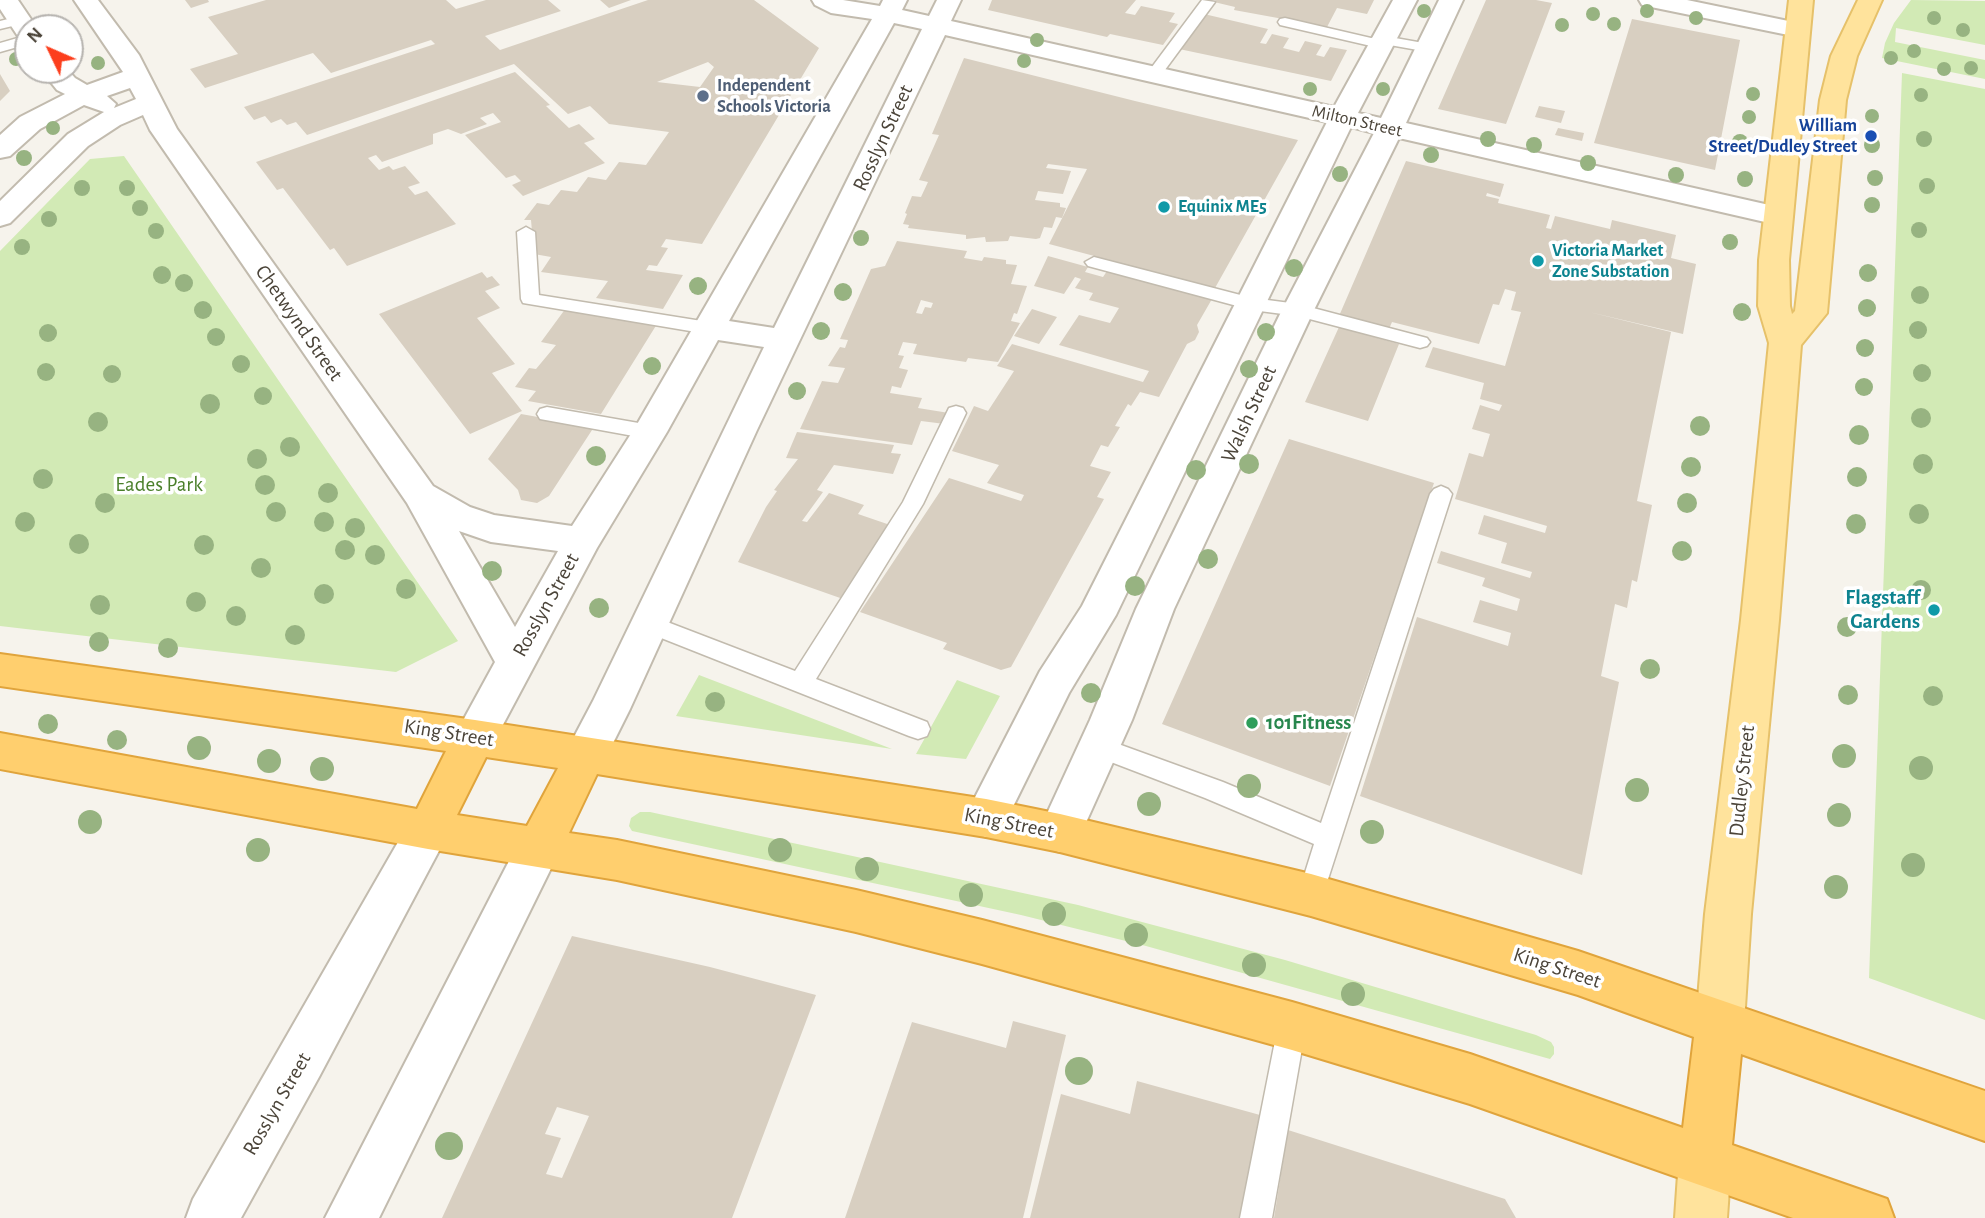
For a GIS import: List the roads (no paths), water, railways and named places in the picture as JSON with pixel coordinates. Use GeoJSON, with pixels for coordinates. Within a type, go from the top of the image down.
{"type":"FeatureCollection","features":[{"type":"Feature","properties":{"kind":"highway","name":"King Street"},"geometry":{"type":"LineString","coordinates":[[0,670],[586,754],[986,818],[1060,833],[1311,895],[1578,973],[1985,1116]]}},
{"type":"Feature","properties":{"kind":"highway","name":"Rosslyn Street"},"geometry":{"type":"LineString","coordinates":[[428,830],[475,737]]}},
{"type":"Feature","properties":{"kind":"highway"},"geometry":{"type":"LineString","coordinates":[[0,751],[428,830],[540,846],[856,911],[982,942],[1292,1026],[1503,1089],[1868,1218]]}},
{"type":"Feature","properties":{"kind":"highway","name":"Rosslyn Street"},"geometry":{"type":"LineString","coordinates":[[540,846],[586,754]]}},
{"type":"Feature","properties":{"kind":"highway","name":"Dudley Street"},"geometry":{"type":"LineString","coordinates":[[1704,1160],[1720,1023]]}},
{"type":"Feature","properties":{"kind":"main road","name":"Dudley Street"},"geometry":{"type":"LineString","coordinates":[[1720,1023],[1728,914],[1760,620],[1785,343],[1774,306],[1774,260],[1778,216],[1809,28],[1801,0]]}},
{"type":"Feature","properties":{"kind":"main road"},"geometry":{"type":"LineString","coordinates":[[1785,343],[1811,313],[1833,100],[1844,56],[1870,0]]}},
{"type":"Feature","properties":{"kind":"main road","name":"Dudley Street"},"geometry":{"type":"LineString","coordinates":[[1701,1218],[1704,1160]]}},
{"type":"Feature","properties":{"kind":"street","name":"Chetwynd Street"},"geometry":{"type":"LineString","coordinates":[[86,0],[138,76],[179,151],[420,495],[515,661]]}},
{"type":"Feature","properties":{"kind":"street","name":"Milton Street"},"geometry":{"type":"LineString","coordinates":[[824,0],[839,8],[891,7],[937,25],[1778,216]]}},
{"type":"Feature","properties":{"kind":"street","name":"Rosslyn Street"},"geometry":{"type":"LineString","coordinates":[[586,754],[949,0]]}},
{"type":"Feature","properties":{"kind":"street"},"geometry":{"type":"LineString","coordinates":[[986,818],[1054,683],[1097,615],[1252,304],[1310,178],[1405,0]]}},
{"type":"Feature","properties":{"kind":"street","name":"Walsh Street"},"geometry":{"type":"LineString","coordinates":[[1060,833],[1099,747],[1145,631],[1298,310],[1390,129],[1451,0]]}},
{"type":"Feature","properties":{"kind":"street"},"geometry":{"type":"LineString","coordinates":[[1651,0],[1700,5],[1809,28]]}},
{"type":"Feature","properties":{"kind":"street","name":"Rosslyn Street"},"geometry":{"type":"LineString","coordinates":[[475,737],[582,541],[650,432],[891,7]]}},
{"type":"Feature","properties":{"kind":"street"},"geometry":{"type":"LineString","coordinates":[[5,145],[41,116],[84,94],[138,76]]}},
{"type":"Feature","properties":{"kind":"street","name":"Chetwynd Street"},"geometry":{"type":"LineString","coordinates":[[66,84],[158,132],[179,151]]}},
{"type":"Feature","properties":{"kind":"street"},"geometry":{"type":"LineString","coordinates":[[0,217],[89,131],[122,113],[151,102]]}},
{"type":"Feature","properties":{"kind":"street"},"geometry":{"type":"LineString","coordinates":[[5,145],[70,147]]}},
{"type":"Feature","properties":{"kind":"street"},"geometry":{"type":"LineString","coordinates":[[708,328],[786,340]]}},
{"type":"Feature","properties":{"kind":"street","name":"Chetwynd Street"},"geometry":{"type":"LineString","coordinates":[[420,495],[457,516],[491,528],[582,541]]}},
{"type":"Feature","properties":{"kind":"street"},"geometry":{"type":"LineString","coordinates":[[1097,615],[1145,631]]}},
{"type":"Feature","properties":{"kind":"street","name":"Rosslyn Street"},"geometry":{"type":"LineString","coordinates":[[212,1218],[428,830]]}},
{"type":"Feature","properties":{"kind":"street","name":"Rosslyn Street"},"geometry":{"type":"LineString","coordinates":[[351,1218],[540,846]]}},
{"type":"Feature","properties":{"kind":"lane"},"geometry":{"type":"LineString","coordinates":[[1154,75],[1208,2]]}},
{"type":"Feature","properties":{"kind":"lane"},"geometry":{"type":"LineString","coordinates":[[1285,22],[1371,42],[1384,40],[1429,48]]}},
{"type":"Feature","properties":{"kind":"lane"},"geometry":{"type":"LineString","coordinates":[[0,48],[14,26]]}},
{"type":"Feature","properties":{"kind":"lane"},"geometry":{"type":"LineString","coordinates":[[526,232],[530,299],[708,328]]}},
{"type":"Feature","properties":{"kind":"lane"},"geometry":{"type":"LineString","coordinates":[[1094,262],[1252,304],[1298,310],[1420,342]]}},
{"type":"Feature","properties":{"kind":"lane"},"geometry":{"type":"LineString","coordinates":[[801,682],[912,504],[956,413]]}},
{"type":"Feature","properties":{"kind":"lane"},"geometry":{"type":"LineString","coordinates":[[547,414],[650,432]]}},
{"type":"Feature","properties":{"kind":"lane"},"geometry":{"type":"LineString","coordinates":[[1311,895],[1441,494]]}},
{"type":"Feature","properties":{"kind":"lane"},"geometry":{"type":"LineString","coordinates":[[649,625],[918,729]]}},
{"type":"Feature","properties":{"kind":"lane"},"geometry":{"type":"LineString","coordinates":[[1099,747],[1214,790],[1328,838]]}},
{"type":"Feature","properties":{"kind":"lane"},"geometry":{"type":"LineString","coordinates":[[1256,1218],[1292,1026]]}},
{"type":"Feature","properties":{"kind":"place","name":"Independent Schools Victoria"},"geometry":{"type":"Point","coordinates":[703,96]}},
{"type":"Feature","properties":{"kind":"place","name":"William Street/Dudley Street"},"geometry":{"type":"Point","coordinates":[1871,136]}},
{"type":"Feature","properties":{"kind":"place","name":"Equinix ME5"},"geometry":{"type":"Point","coordinates":[1164,207]}},
{"type":"Feature","properties":{"kind":"place","name":"Victoria Market Zone Substation"},"geometry":{"type":"Point","coordinates":[1538,261]}},
{"type":"Feature","properties":{"kind":"place","name":"Flagstaff Gardens"},"geometry":{"type":"Point","coordinates":[1934,610]}},
{"type":"Feature","properties":{"kind":"place","name":"101Fitness"},"geometry":{"type":"Point","coordinates":[1252,723]}},
{"type":"Feature","properties":{"kind":"park label","name":"Eades Park"},"geometry":{"type":"Point","coordinates":[159,485]}}]}
